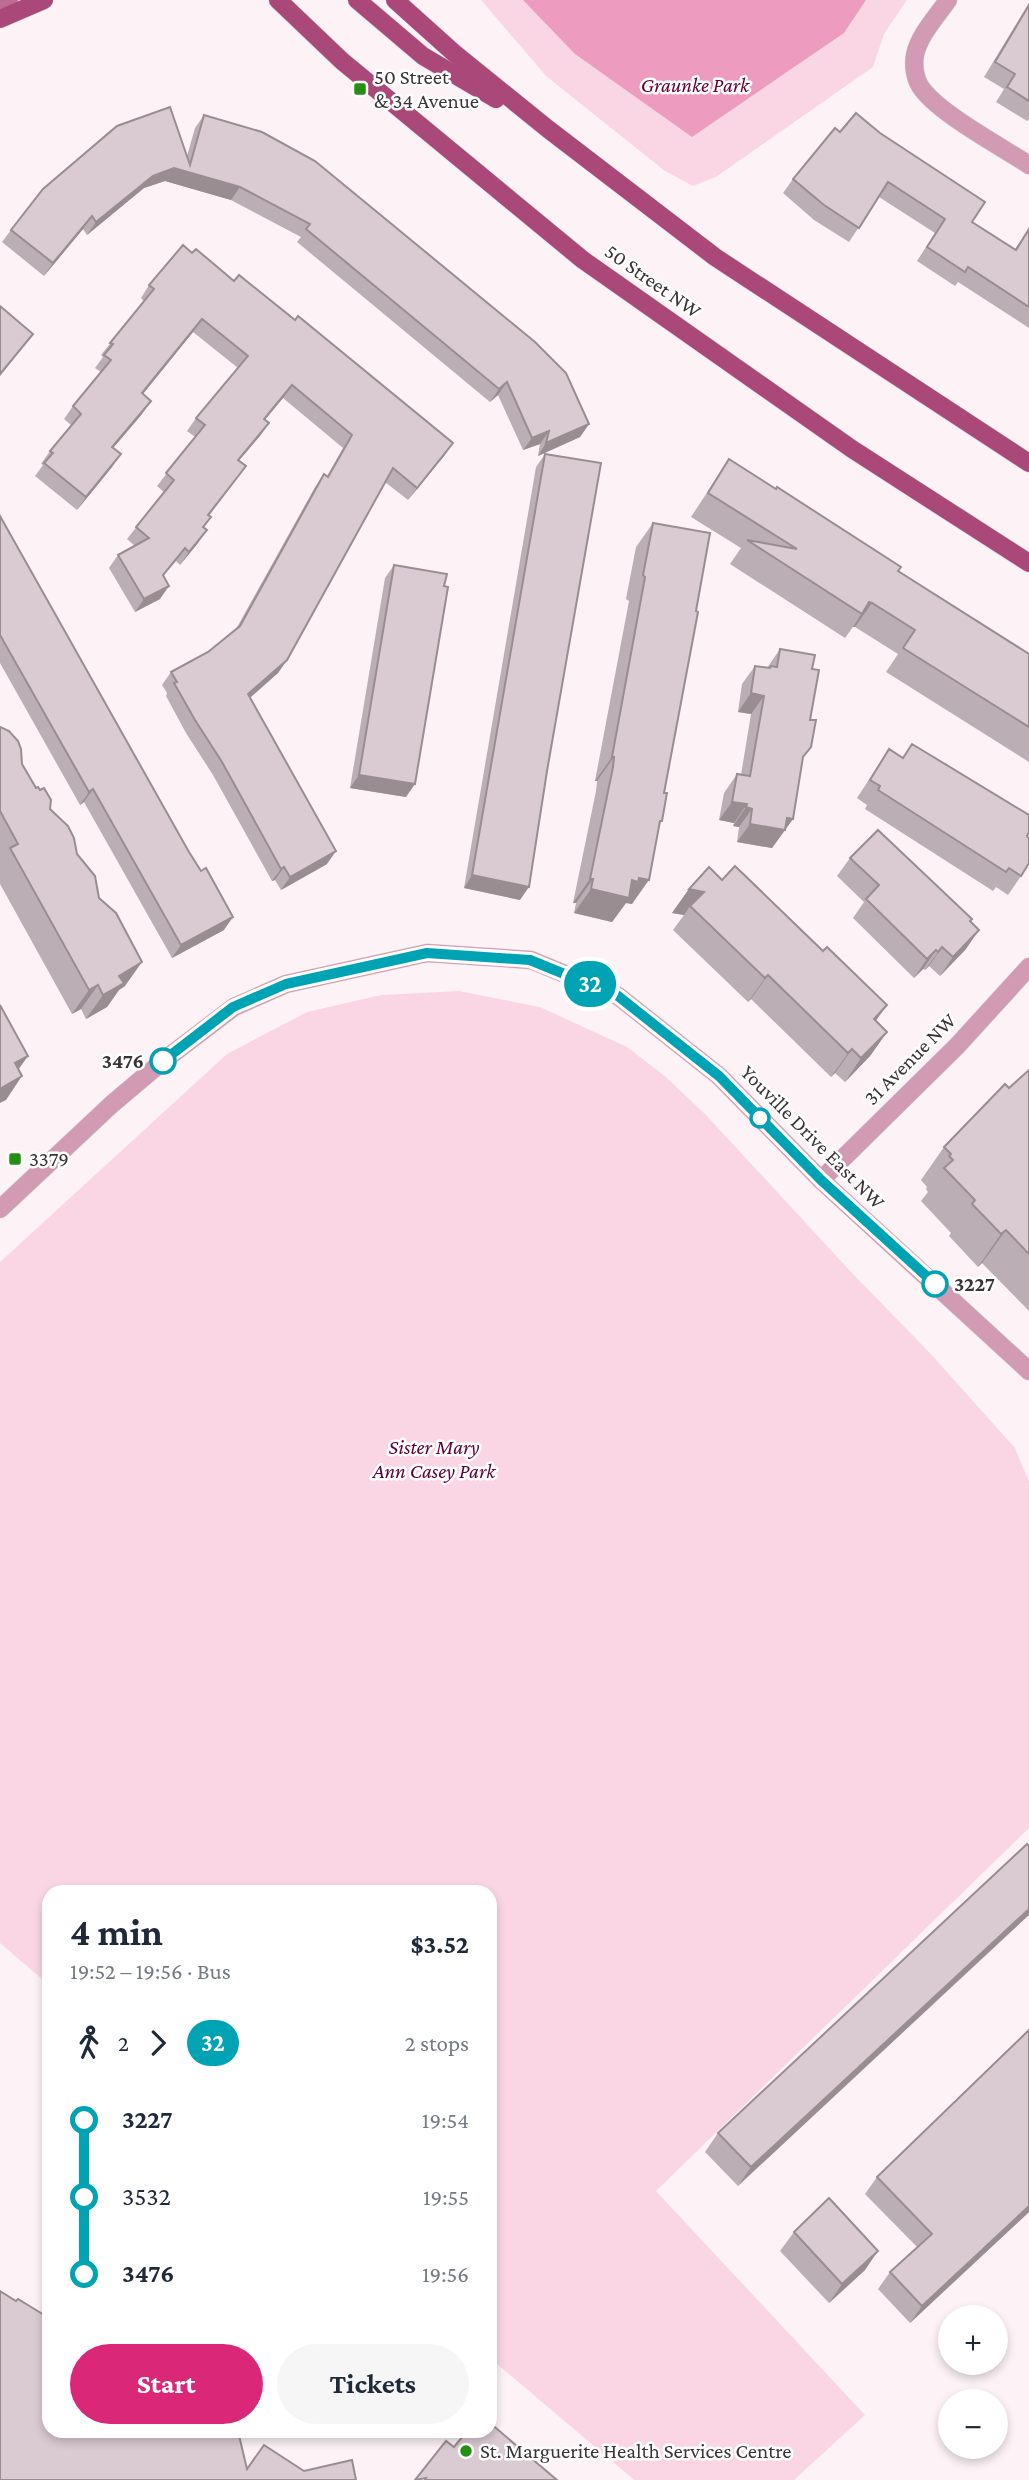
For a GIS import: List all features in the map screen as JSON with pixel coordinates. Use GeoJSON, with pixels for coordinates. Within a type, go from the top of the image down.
{"type":"FeatureCollection","features":[{"type":"Feature","properties":{"kind":"main road"},"geometry":{"type":"LineString","coordinates":[[0,11],[9,0]]}},
{"type":"Feature","properties":{"kind":"main road"},"geometry":{"type":"LineString","coordinates":[[0,19],[44,0]]}},
{"type":"Feature","properties":{"kind":"main road"},"geometry":{"type":"LineString","coordinates":[[270,0],[296,18]]}},
{"type":"Feature","properties":{"kind":"main road","name":"50 Street NW"},"geometry":{"type":"LineString","coordinates":[[278,0],[342,61],[583,260],[852,449],[1029,563]]}},
{"type":"Feature","properties":{"kind":"main road"},"geometry":{"type":"LineString","coordinates":[[357,0],[423,56],[548,129]]}},
{"type":"Feature","properties":{"kind":"main road"},"geometry":{"type":"LineString","coordinates":[[395,0],[548,129],[715,257],[1029,463]]}},
{"type":"Feature","properties":{"kind":"street"},"geometry":{"type":"LineString","coordinates":[[948,0],[917,48],[915,71],[919,85],[931,99],[1029,165]]}},
{"type":"Feature","properties":{"kind":"street","name":"Youville Drive East NW"},"geometry":{"type":"LineString","coordinates":[[0,1209],[112,1104],[233,1007],[286,984],[427,953],[530,960],[618,996],[719,1076],[821,1180],[1029,1371]]}},
{"type":"Feature","properties":{"kind":"street","name":"31 Avenue NW"},"geometry":{"type":"LineString","coordinates":[[821,1180],[957,1046],[1029,967]]}},
{"type":"Feature","properties":{"kind":"green space","name":"Graunke Park"},"geometry":{"type":"Polygon","coordinates":[[[481,0],[907,0],[884,34],[873,67],[716,177],[693,186],[665,171],[546,76],[481,0]]]}},
{"type":"Feature","properties":{"kind":"green space"},"geometry":{"type":"Polygon","coordinates":[[[523,0],[866,0],[844,33],[692,137],[575,54],[523,0]]]}},
{"type":"Feature","properties":{"kind":"green space","name":"Sister Mary Ann Casey Park"},"geometry":{"type":"Polygon","coordinates":[[[459,991],[540,1007],[627,1047],[666,1077],[706,1115],[929,1352],[1015,1448],[1029,1482],[1029,1828],[656,2191],[865,2415],[794,2480],[634,2480],[497,2364],[497,1885],[42,1885],[42,1979],[0,1943],[0,1262],[227,1054],[307,1012],[381,995],[459,991]]]}},
{"type":"Feature","properties":{"kind":"building"},"geometry":{"type":"Polygon","coordinates":[[[1029,5],[1029,101],[1007,87],[1015,74],[995,62],[1029,5]]]}},
{"type":"Feature","properties":{"kind":"building"},"geometry":{"type":"Polygon","coordinates":[[[170,107],[190,165],[204,115],[262,132],[315,161],[535,342],[566,373],[589,424],[546,443],[549,431],[532,438],[507,382],[499,389],[306,229],[310,224],[240,187],[174,168],[153,176],[96,222],[92,216],[53,263],[11,230],[43,189],[117,126],[170,107]]]}},
{"type":"Feature","properties":{"kind":"building"},"geometry":{"type":"Polygon","coordinates":[[[856,113],[880,133],[985,202],[972,222],[1016,250],[1029,229],[1029,307],[968,267],[965,272],[927,247],[945,219],[888,182],[859,228],[824,205],[793,179],[835,128],[840,132],[856,113]]]}},
{"type":"Feature","properties":{"kind":"building"},"geometry":{"type":"Polygon","coordinates":[[[183,245],[192,253],[196,249],[234,281],[239,275],[295,320],[298,316],[453,443],[417,488],[393,468],[287,660],[248,694],[336,851],[290,877],[284,867],[281,869],[222,762],[174,683],[177,682],[171,672],[208,652],[240,626],[324,474],[328,477],[352,435],[292,385],[264,419],[269,423],[238,460],[246,466],[208,515],[211,517],[203,527],[207,530],[189,552],[185,548],[163,575],[169,586],[144,599],[118,555],[149,538],[136,527],[174,480],[166,473],[205,425],[196,418],[248,356],[202,319],[142,393],[151,401],[112,447],[121,454],[86,497],[44,463],[53,453],[50,451],[81,414],[73,406],[111,360],[104,355],[113,344],[110,343],[154,289],[149,285],[183,245]]]}},
{"type":"Feature","properties":{"kind":"building"},"geometry":{"type":"Polygon","coordinates":[[[0,306],[33,334],[0,374],[0,306]]]}},
{"type":"Feature","properties":{"kind":"building"},"geometry":{"type":"Polygon","coordinates":[[[545,454],[601,463],[529,887],[472,875],[545,454]]]}},
{"type":"Feature","properties":{"kind":"building"},"geometry":{"type":"Polygon","coordinates":[[[729,459],[901,567],[898,571],[1029,654],[1029,727],[903,648],[915,630],[869,602],[862,614],[747,540],[797,549],[708,493],[729,459]]]}},
{"type":"Feature","properties":{"kind":"building"},"geometry":{"type":"Polygon","coordinates":[[[0,516],[189,852],[201,871],[206,868],[233,917],[181,945],[93,789],[89,792],[0,635],[0,516]]]}},
{"type":"Feature","properties":{"kind":"building"},"geometry":{"type":"Polygon","coordinates":[[[653,523],[710,533],[664,793],[667,793],[649,880],[632,880],[629,898],[591,889],[593,879],[590,879],[613,767],[612,757],[653,523]]]}},
{"type":"Feature","properties":{"kind":"building"},"geometry":{"type":"Polygon","coordinates":[[[394,565],[447,574],[444,586],[448,587],[415,784],[359,775],[394,565]]]}},
{"type":"Feature","properties":{"kind":"building"},"geometry":{"type":"Polygon","coordinates":[[[780,649],[815,655],[812,669],[819,670],[810,720],[816,720],[811,747],[803,757],[793,819],[787,818],[785,830],[750,824],[752,809],[746,807],[747,804],[732,802],[737,774],[750,776],[764,696],[751,693],[755,666],[777,667],[780,649]]]}},
{"type":"Feature","properties":{"kind":"building"},"geometry":{"type":"Polygon","coordinates":[[[0,727],[9,731],[18,741],[22,764],[36,788],[44,788],[51,800],[50,809],[68,826],[77,854],[95,876],[99,898],[116,913],[142,962],[119,976],[124,983],[103,995],[98,985],[89,990],[10,848],[18,844],[0,811],[0,727]]]}},
{"type":"Feature","properties":{"kind":"building"},"geometry":{"type":"Polygon","coordinates":[[[912,744],[1029,815],[1029,863],[1021,876],[1009,868],[1006,872],[878,790],[880,786],[870,780],[889,749],[903,758],[912,744]]]}},
{"type":"Feature","properties":{"kind":"building"},"geometry":{"type":"Polygon","coordinates":[[[878,830],[972,919],[970,921],[979,930],[953,957],[942,947],[927,959],[866,899],[879,885],[850,858],[878,830]]]}},
{"type":"Feature","properties":{"kind":"building"},"geometry":{"type":"Polygon","coordinates":[[[735,866],[823,951],[827,947],[887,1005],[874,1019],[887,1032],[861,1058],[852,1049],[848,1053],[768,975],[765,978],[690,906],[704,892],[689,889],[709,867],[722,880],[735,866]]]}},
{"type":"Feature","properties":{"kind":"building"},"geometry":{"type":"Polygon","coordinates":[[[0,1005],[28,1056],[15,1063],[22,1076],[0,1089],[0,1005]]]}},
{"type":"Feature","properties":{"kind":"building"},"geometry":{"type":"Polygon","coordinates":[[[1029,1070],[1029,1254],[1006,1230],[1001,1234],[972,1204],[975,1200],[944,1168],[953,1160],[944,1147],[1005,1084],[1009,1088],[1029,1070]]]}},
{"type":"Feature","properties":{"kind":"building"},"geometry":{"type":"Polygon","coordinates":[[[1027,1844],[1029,1909],[751,2167],[718,2133],[1027,1844]]]}},
{"type":"Feature","properties":{"kind":"building"},"geometry":{"type":"Polygon","coordinates":[[[1029,2030],[1029,2206],[922,2306],[890,2272],[932,2234],[877,2177],[1029,2030]]]}},
{"type":"Feature","properties":{"kind":"building"},"geometry":{"type":"Polygon","coordinates":[[[829,2198],[878,2251],[842,2284],[794,2232],[829,2198]]]}},
{"type":"Feature","properties":{"kind":"building"},"geometry":{"type":"Polygon","coordinates":[[[0,2291],[42,2314],[42,2438],[240,2438],[247,2469],[264,2445],[304,2471],[352,2460],[356,2480],[0,2480],[0,2291]]]}},
{"type":"Feature","properties":{"kind":"building"},"geometry":{"type":"Polygon","coordinates":[[[497,2429],[557,2480],[415,2480],[446,2441],[454,2447],[461,2438],[497,2438],[497,2429]]]}},
{"type":"Feature","properties":{"kind":"bus line","name":"32"},"geometry":{"type":"LineString","coordinates":[[163,1061],[233,1007],[286,984],[427,953],[530,960],[618,996],[719,1076],[821,1180],[935,1284]]}},
{"type":"Feature","properties":{"kind":"place","name":"50 Street & 34 Avenue"},"geometry":{"type":"Point","coordinates":[360,89]}},
{"type":"Feature","properties":{"kind":"place","name":"3476"},"geometry":{"type":"Point","coordinates":[163,1061]}},
{"type":"Feature","properties":{"kind":"place","name":"3379"},"geometry":{"type":"Point","coordinates":[15,1159]}},
{"type":"Feature","properties":{"kind":"place","name":"3227"},"geometry":{"type":"Point","coordinates":[935,1284]}},
{"type":"Feature","properties":{"kind":"place","name":"St. Marguerite Health Services Centre"},"geometry":{"type":"Point","coordinates":[466,2451]}}]}
